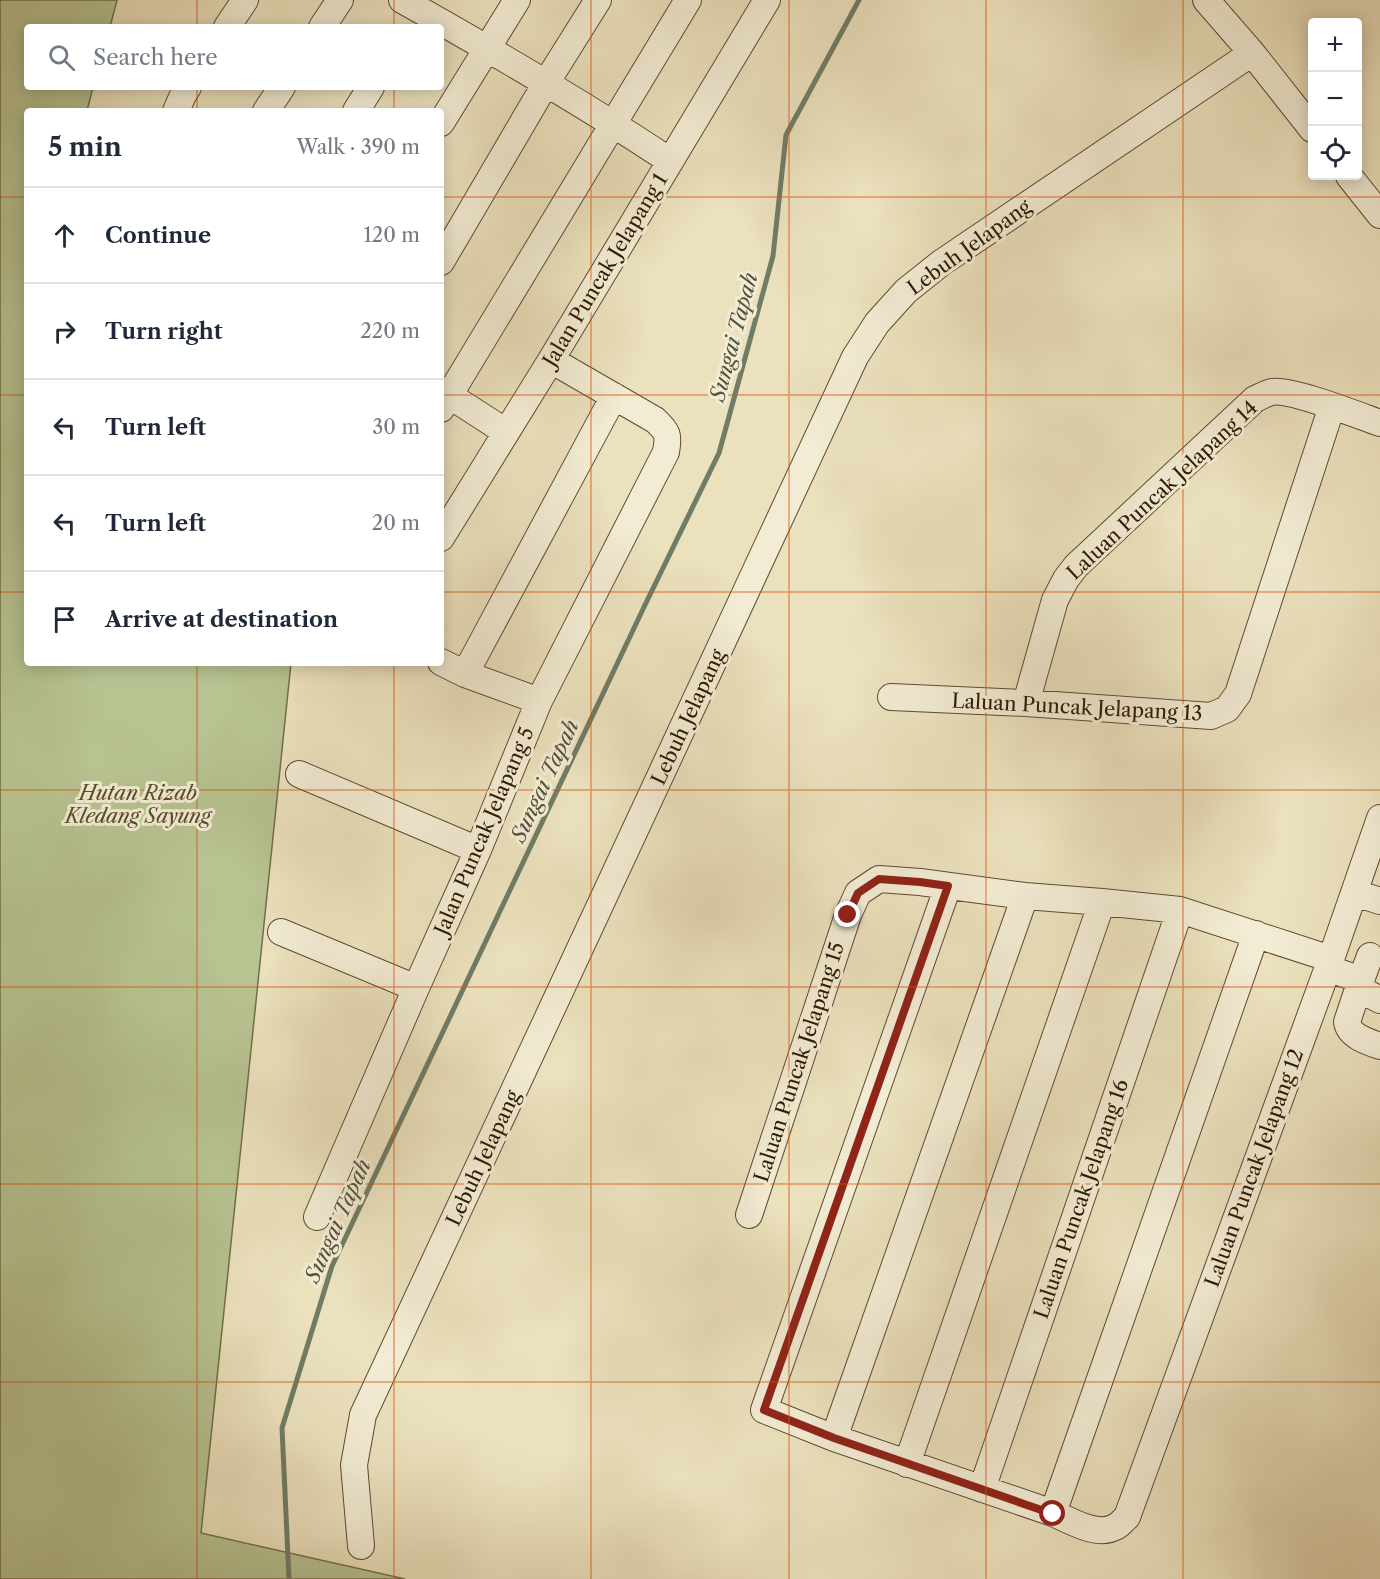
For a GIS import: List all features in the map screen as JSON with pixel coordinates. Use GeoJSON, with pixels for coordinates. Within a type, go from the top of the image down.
{"type":"FeatureCollection","features":[{"type":"Feature","properties":{"kind":"street"},"geometry":{"type":"LineString","coordinates":[[229,24],[245,0]]}},
{"type":"Feature","properties":{"kind":"street"},"geometry":{"type":"LineString","coordinates":[[324,24],[340,0]]}},
{"type":"Feature","properties":{"kind":"street"},"geometry":{"type":"LineString","coordinates":[[444,118],[517,0]]}},
{"type":"Feature","properties":{"kind":"street"},"geometry":{"type":"LineString","coordinates":[[444,257],[546,83],[598,0]]}},
{"type":"Feature","properties":{"kind":"street"},"geometry":{"type":"LineString","coordinates":[[506,432],[444,398],[688,0]]}},
{"type":"Feature","properties":{"kind":"street","name":"Jalan Puncak Jelapang 1"},"geometry":{"type":"LineString","coordinates":[[444,533],[551,360],[767,0]]}},
{"type":"Feature","properties":{"kind":"street"},"geometry":{"type":"LineString","coordinates":[[1206,0],[1252,53],[1310,126]]}},
{"type":"Feature","properties":{"kind":"street"},"geometry":{"type":"LineString","coordinates":[[414,9],[442,24]]}},
{"type":"Feature","properties":{"kind":"street"},"geometry":{"type":"LineString","coordinates":[[444,25],[614,123],[670,161]]}},
{"type":"Feature","properties":{"kind":"street","name":"Lebuh Jelapang"},"geometry":{"type":"LineString","coordinates":[[361,1546],[354,1465],[363,1416],[855,357],[877,323],[906,291],[940,263],[1252,53]]}},
{"type":"Feature","properties":{"kind":"street"},"geometry":{"type":"LineString","coordinates":[[268,108],[280,90]]}},
{"type":"Feature","properties":{"kind":"street"},"geometry":{"type":"LineString","coordinates":[[358,108],[369,90]]}},
{"type":"Feature","properties":{"kind":"street"},"geometry":{"type":"LineString","coordinates":[[1352,180],[1380,214]]}},
{"type":"Feature","properties":{"kind":"street"},"geometry":{"type":"LineString","coordinates":[[465,674],[614,396],[551,360]]}},
{"type":"Feature","properties":{"kind":"street","name":"Laluan Puncak Jelapang 14"},"geometry":{"type":"LineString","coordinates":[[1026,703],[1055,600],[1066,579],[1076,566],[1255,399],[1273,391],[1292,394],[1380,423]]}},
{"type":"Feature","properties":{"kind":"street","name":"Jalan Puncak Jelapang 5"},"geometry":{"type":"LineString","coordinates":[[317,1217],[478,850],[539,701],[666,452],[669,438],[664,428],[655,420],[614,396]]}},
{"type":"Feature","properties":{"kind":"street","name":"Laluan Puncak Jelapang 13"},"geometry":{"type":"LineString","coordinates":[[891,697],[1026,703],[1212,716],[1227,710],[1238,694],[1332,406]]}},
{"type":"Feature","properties":{"kind":"street"},"geometry":{"type":"LineString","coordinates":[[444,664],[465,674],[539,701]]}},
{"type":"Feature","properties":{"kind":"street"},"geometry":{"type":"LineString","coordinates":[[299,774],[478,850]]}},
{"type":"Feature","properties":{"kind":"street","name":"Laluan Puncak Jelapang 12"},"geometry":{"type":"LineString","coordinates":[[1053,1514],[1102,1531],[1116,1527],[1127,1517],[1380,818]]}},
{"type":"Feature","properties":{"kind":"street","name":"Laluan Puncak Jelapang 15"},"geometry":{"type":"LineString","coordinates":[[749,1215],[848,915],[858,893],[879,879],[1025,896],[1180,910],[1256,934],[1329,963],[1366,990]]}},
{"type":"Feature","properties":{"kind":"street"},"geometry":{"type":"LineString","coordinates":[[948,886],[764,1410],[834,1438],[1053,1514],[1256,934]]}},
{"type":"Feature","properties":{"kind":"street"},"geometry":{"type":"LineString","coordinates":[[1355,892],[1380,901]]}},
{"type":"Feature","properties":{"kind":"street"},"geometry":{"type":"LineString","coordinates":[[834,1438],[1025,896]]}},
{"type":"Feature","properties":{"kind":"street"},"geometry":{"type":"LineString","coordinates":[[907,1464],[1101,902]]}},
{"type":"Feature","properties":{"kind":"street","name":"Laluan Puncak Jelapang 16"},"geometry":{"type":"LineString","coordinates":[[982,1489],[1180,910]]}},
{"type":"Feature","properties":{"kind":"street"},"geometry":{"type":"LineString","coordinates":[[280,932],[416,988]]}},
{"type":"Feature","properties":{"kind":"street"},"geometry":{"type":"LineString","coordinates":[[1370,956],[1366,990],[1347,1022],[1347,1027],[1354,1034],[1380,1046]]}},
{"type":"Feature","properties":{"kind":"green space","name":"Hutan Rizab Kledang Sayung"},"geometry":{"type":"Polygon","coordinates":[[[0,0],[117,0],[111,24],[24,24],[24,90],[92,90],[88,108],[24,108],[24,666],[291,666],[201,1533],[405,1579],[0,1579],[0,0]]]}},
{"type":"Feature","properties":{"kind":"waterway","name":"Sungai Tapah"},"geometry":{"type":"LineString","coordinates":[[289,1579],[282,1428],[332,1266],[719,453],[773,256],[786,135],[859,0]]}},
{"type":"Feature","properties":{"kind":"route"},"geometry":{"type":"LineString","coordinates":[[848,915],[858,893],[879,879],[948,886],[764,1410],[834,1438],[1053,1514]]}}]}
